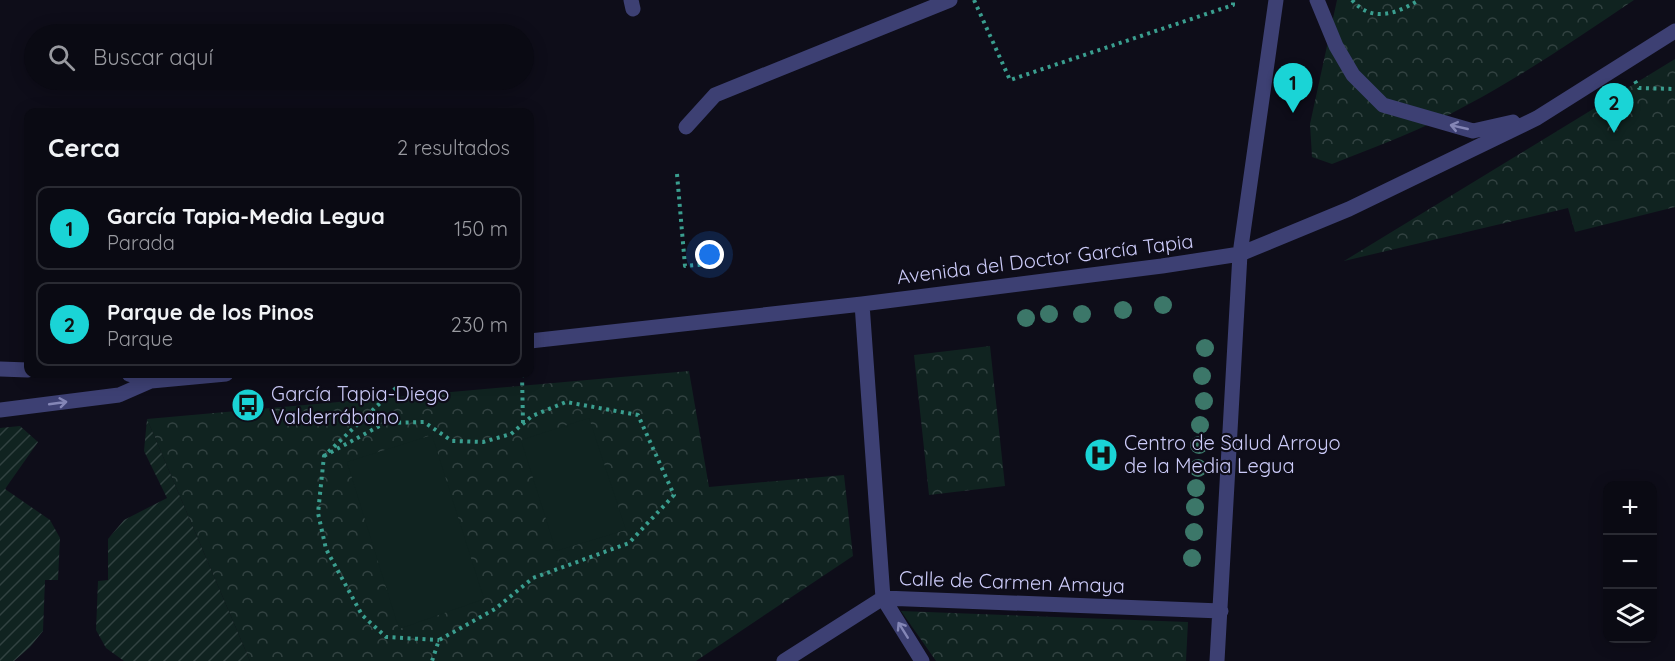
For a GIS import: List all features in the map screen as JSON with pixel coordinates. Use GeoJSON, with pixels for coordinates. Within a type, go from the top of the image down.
{"type":"FeatureCollection","features":[{"type":"Feature","properties":{"kind":"street"},"geometry":{"type":"LineString","coordinates":[[686,127],[715,95],[950,0]]}},
{"type":"Feature","properties":{"kind":"street"},"geometry":{"type":"LineString","coordinates":[[1218,661],[1240,254],[1276,0]]}},
{"type":"Feature","properties":{"kind":"street","name":"Avenida del Doctor García Tapia"},"geometry":{"type":"LineString","coordinates":[[1317,0],[1336,46],[1353,75],[1383,105],[1473,130],[1537,118]]}},
{"type":"Feature","properties":{"kind":"street","name":"Avenida del Doctor García Tapia"},"geometry":{"type":"LineString","coordinates":[[534,341],[862,304],[1240,254],[1348,209],[1537,118],[1675,31]]}},
{"type":"Feature","properties":{"kind":"street"},"geometry":{"type":"LineString","coordinates":[[862,304],[883,598],[922,661]]}},
{"type":"Feature","properties":{"kind":"street"},"geometry":{"type":"LineString","coordinates":[[0,369],[24,370]]}},
{"type":"Feature","properties":{"kind":"street"},"geometry":{"type":"LineString","coordinates":[[142,378],[151,381]]}},
{"type":"Feature","properties":{"kind":"street"},"geometry":{"type":"LineString","coordinates":[[0,410],[119,395],[151,381],[183,378]]}},
{"type":"Feature","properties":{"kind":"street","name":"Calle de Carmen Amaya"},"geometry":{"type":"LineString","coordinates":[[784,661],[883,598],[1221,611]]}},
{"type":"Feature","properties":{"kind":"path"},"geometry":{"type":"LineString","coordinates":[[974,0],[1010,80],[1233,4],[1233,0]]}},
{"type":"Feature","properties":{"kind":"path"},"geometry":{"type":"LineString","coordinates":[[1352,0],[1361,10],[1380,15],[1403,10],[1419,0]]}},
{"type":"Feature","properties":{"kind":"path"},"geometry":{"type":"LineString","coordinates":[[1623,64],[1639,88],[1675,89]]}},
{"type":"Feature","properties":{"kind":"path"},"geometry":{"type":"LineString","coordinates":[[677,174],[685,266],[709,264]]}},
{"type":"Feature","properties":{"kind":"path"},"geometry":{"type":"LineString","coordinates":[[522,378],[523,424]]}},
{"type":"Feature","properties":{"kind":"path"},"geometry":{"type":"LineString","coordinates":[[324,456],[385,423],[424,422],[452,441],[483,442],[511,434],[532,416],[566,402],[638,415],[674,495],[629,543],[533,578],[495,609],[440,640],[386,637],[362,615],[326,549],[318,513],[324,456],[396,388]]}},
{"type":"Feature","properties":{"kind":"path"},"geometry":{"type":"LineString","coordinates":[[432,661],[440,640]]}},
{"type":"Feature","properties":{"kind":"green space"},"geometry":{"type":"Polygon","coordinates":[[[1337,0],[1634,0],[1531,68],[1451,114],[1332,164],[1312,157],[1310,124],[1337,0]]]}},
{"type":"Feature","properties":{"kind":"green space"},"geometry":{"type":"Polygon","coordinates":[[[1675,59],[1675,207],[1575,232],[1568,208],[1344,261],[1675,59]]]}},
{"type":"Feature","properties":{"kind":"green space"},"geometry":{"type":"Polygon","coordinates":[[[990,346],[1005,486],[929,495],[914,355],[990,346]]]}},
{"type":"Feature","properties":{"kind":"green space"},"geometry":{"type":"Polygon","coordinates":[[[689,371],[709,487],[844,475],[853,556],[696,661],[250,661],[147,419],[689,371]]]}},
{"type":"Feature","properties":{"kind":"green space"},"geometry":{"type":"Polygon","coordinates":[[[589,418],[626,530],[556,551],[521,440],[589,418]]]}},
{"type":"Feature","properties":{"kind":"green space"},"geometry":{"type":"Polygon","coordinates":[[[147,419],[250,661],[124,661],[106,648],[96,630],[98,581],[108,580],[108,539],[124,520],[167,498],[144,451],[147,419]]]}},
{"type":"Feature","properties":{"kind":"green space"},"geometry":{"type":"Polygon","coordinates":[[[20,426],[38,442],[5,489],[50,520],[60,538],[58,580],[45,580],[43,631],[14,661],[0,661],[0,428],[20,426]]]}},
{"type":"Feature","properties":{"kind":"green space"},"geometry":{"type":"Polygon","coordinates":[[[432,435],[484,599],[399,629],[347,462],[432,435]]]}},
{"type":"Feature","properties":{"kind":"green space"},"geometry":{"type":"Polygon","coordinates":[[[901,611],[1188,622],[1186,661],[936,661],[901,611]]]}},
{"type":"Feature","properties":{"kind":"place","name":"García Tapia-Media Legua"},"geometry":{"type":"Point","coordinates":[1293,113]}},
{"type":"Feature","properties":{"kind":"place","name":"Parque de los Pinos"},"geometry":{"type":"Point","coordinates":[1614,133]}},
{"type":"Feature","properties":{"kind":"place","name":"García Tapia-Diego Valderrábano"},"geometry":{"type":"Point","coordinates":[248,405]}},
{"type":"Feature","properties":{"kind":"place","name":"Centro de Salud Arroyo de la Media Legua"},"geometry":{"type":"Point","coordinates":[1101,455]}}]}
